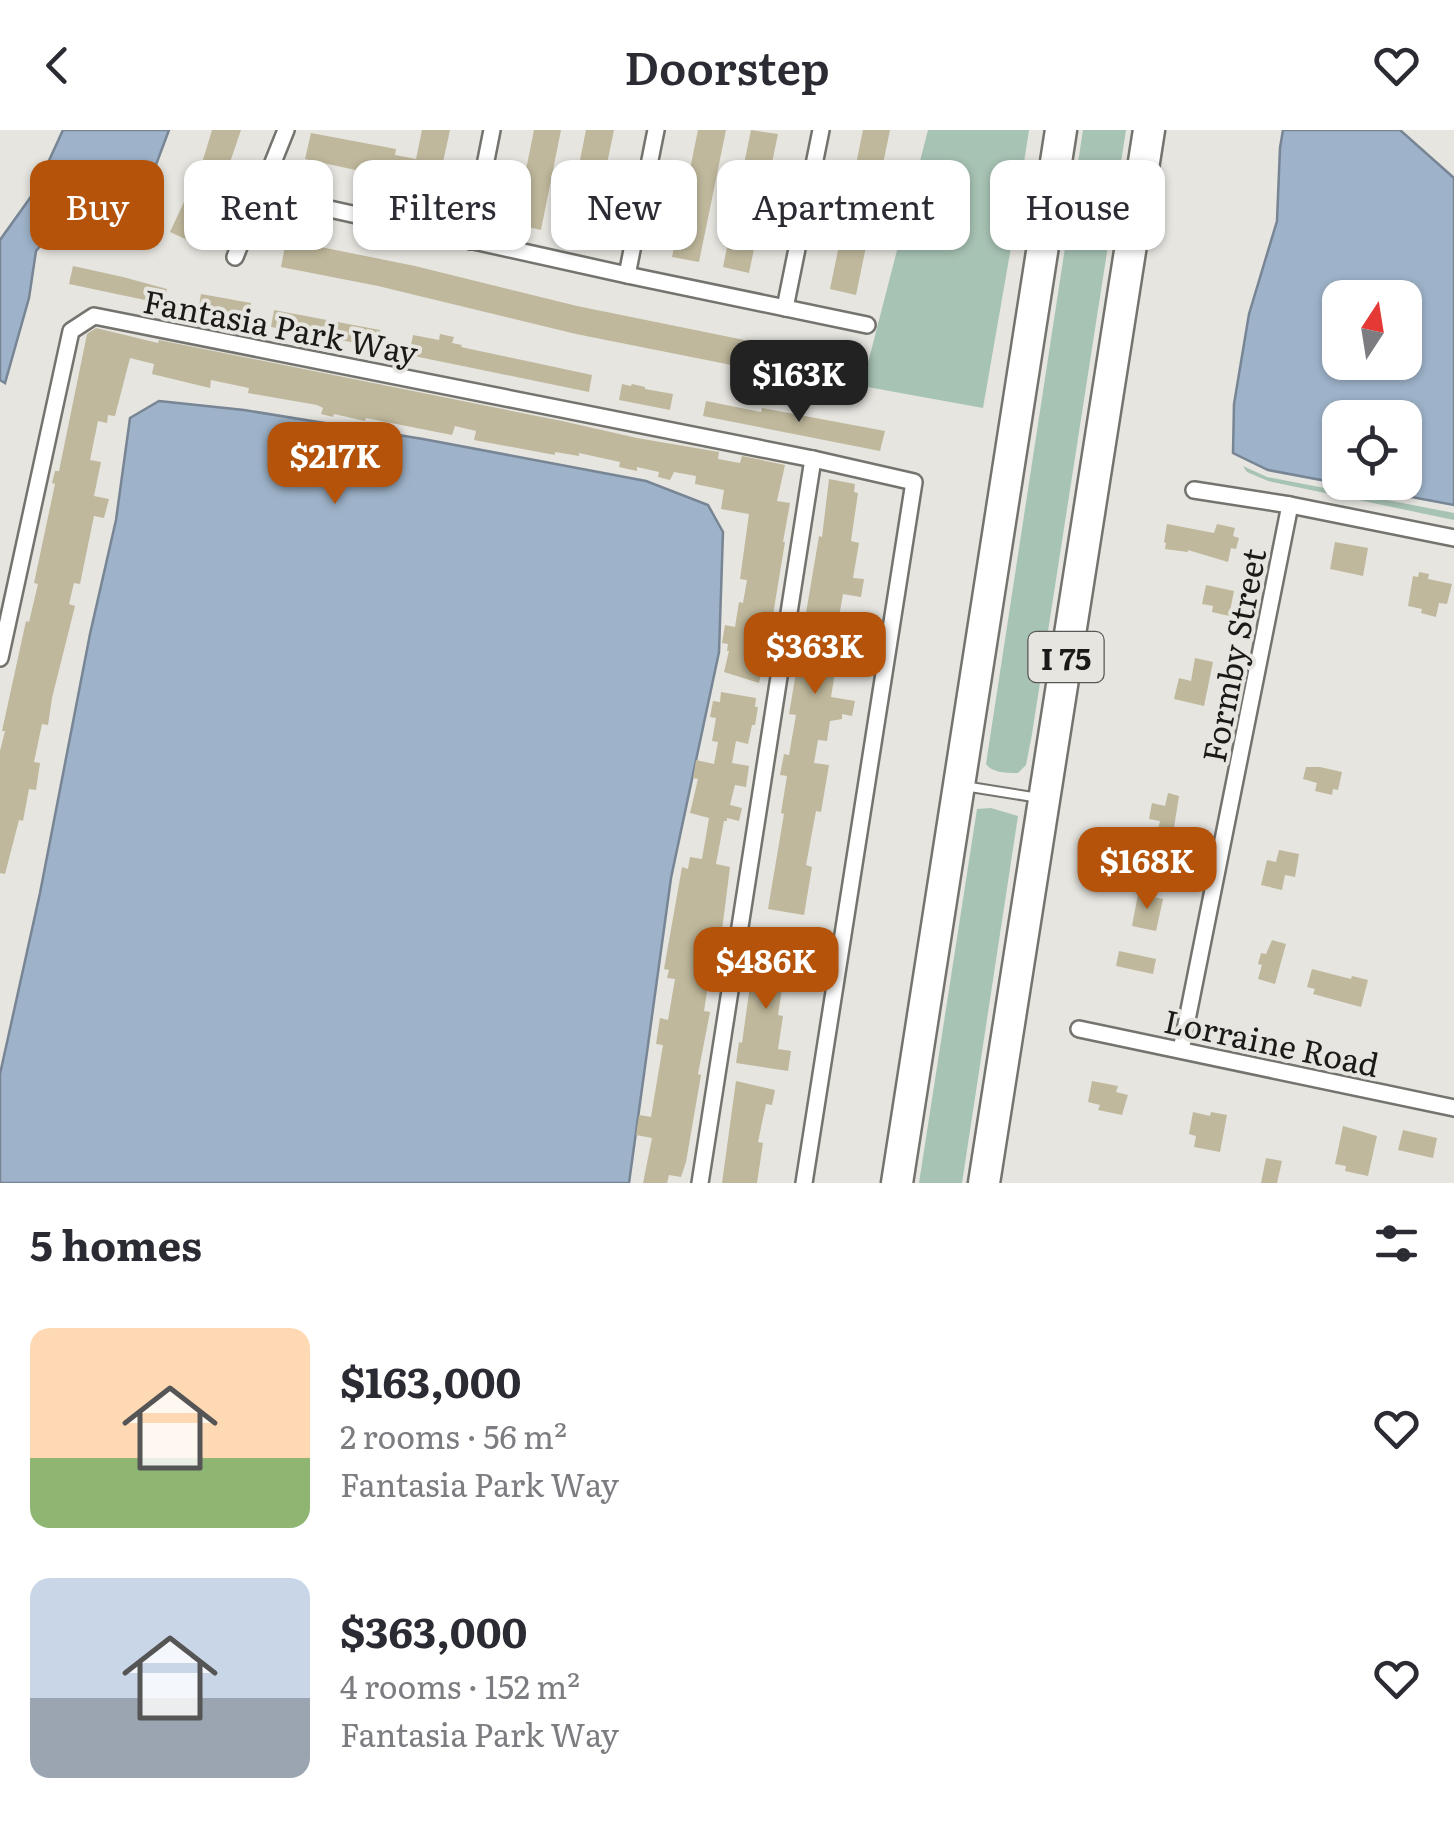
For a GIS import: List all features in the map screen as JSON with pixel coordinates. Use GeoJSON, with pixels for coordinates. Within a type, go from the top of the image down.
{"type":"FeatureCollection","features":[{"type":"Feature","properties":{"kind":"highway","name":"I 75"},"geometry":{"type":"LineString","coordinates":[[897,1183],[1061,130]]}},
{"type":"Feature","properties":{"kind":"highway","name":"I 75"},"geometry":{"type":"LineString","coordinates":[[984,1183],[1148,130]]}},
{"type":"Feature","properties":{"kind":"street"},"geometry":{"type":"LineString","coordinates":[[275,160],[286,130]]}},
{"type":"Feature","properties":{"kind":"street"},"geometry":{"type":"LineString","coordinates":[[486,160],[492,130]]}},
{"type":"Feature","properties":{"kind":"street"},"geometry":{"type":"LineString","coordinates":[[627,276],[656,130]]}},
{"type":"Feature","properties":{"kind":"street"},"geometry":{"type":"LineString","coordinates":[[785,308],[822,130]]}},
{"type":"Feature","properties":{"kind":"street"},"geometry":{"type":"LineString","coordinates":[[235,257],[238,250]]}},
{"type":"Feature","properties":{"kind":"street"},"geometry":{"type":"LineString","coordinates":[[510,250],[867,324]]}},
{"type":"Feature","properties":{"kind":"street","name":"Fantasia Park Way"},"geometry":{"type":"LineString","coordinates":[[0,658],[71,331],[94,316],[914,482],[804,1183]]}},
{"type":"Feature","properties":{"kind":"street"},"geometry":{"type":"LineString","coordinates":[[700,1183],[812,459]]}},
{"type":"Feature","properties":{"kind":"street"},"geometry":{"type":"LineString","coordinates":[[1194,490],[1454,538]]}},
{"type":"Feature","properties":{"kind":"street","name":"Formby Street"},"geometry":{"type":"LineString","coordinates":[[1181,1050],[1290,505]]}},
{"type":"Feature","properties":{"kind":"street","name":"Lorraine Road"},"geometry":{"type":"LineString","coordinates":[[1080,1029],[1454,1108]]}},
{"type":"Feature","properties":{"kind":"lane"},"geometry":{"type":"LineString","coordinates":[[959,786],[1044,799]]}},
{"type":"Feature","properties":{"kind":"green space"},"geometry":{"type":"Polygon","coordinates":[[[928,130],[1029,130],[1024,160],[990,160],[990,250],[1010,250],[983,408],[862,386],[897,250],[970,250],[970,160],[920,160],[928,130]]]}},
{"type":"Feature","properties":{"kind":"green space"},"geometry":{"type":"Polygon","coordinates":[[[1083,130],[1126,130],[1121,160],[1078,160],[1083,130]]]}},
{"type":"Feature","properties":{"kind":"green space"},"geometry":{"type":"Polygon","coordinates":[[[1065,250],[1107,250],[1026,765],[1018,773],[1005,773],[986,764],[1065,250]]]}},
{"type":"Feature","properties":{"kind":"green space"},"geometry":{"type":"Polygon","coordinates":[[[1243,466],[1267,477],[1322,488],[1322,492],[1268,481],[1247,472],[1243,466]]]}},
{"type":"Feature","properties":{"kind":"green space"},"geometry":{"type":"Polygon","coordinates":[[[1359,500],[1386,500],[1454,513],[1454,520],[1359,500]]]}},
{"type":"Feature","properties":{"kind":"green space"},"geometry":{"type":"Polygon","coordinates":[[[991,808],[1018,816],[962,1183],[919,1183],[977,809],[991,808]]]}},
{"type":"Feature","properties":{"kind":"water"},"geometry":{"type":"Polygon","coordinates":[[[63,130],[169,130],[158,160],[49,160],[63,130]]]}},
{"type":"Feature","properties":{"kind":"water"},"geometry":{"type":"Polygon","coordinates":[[[1283,130],[1400,130],[1454,178],[1454,505],[1422,499],[1422,400],[1322,400],[1322,480],[1268,470],[1233,453],[1234,404],[1249,314],[1277,221],[1283,130]]]}},
{"type":"Feature","properties":{"kind":"water"},"geometry":{"type":"Polygon","coordinates":[[[30,198],[30,250],[37,250],[29,298],[5,383],[0,380],[0,240],[30,198]]]}},
{"type":"Feature","properties":{"kind":"water"},"geometry":{"type":"Polygon","coordinates":[[[159,401],[244,410],[423,439],[646,481],[708,505],[723,532],[719,652],[671,878],[629,1183],[0,1183],[0,1074],[116,520],[130,418],[159,401]]]}},
{"type":"Feature","properties":{"kind":"building"},"geometry":{"type":"Polygon","coordinates":[[[212,130],[241,130],[231,160],[203,160],[212,130]]]}},
{"type":"Feature","properties":{"kind":"building"},"geometry":{"type":"Polygon","coordinates":[[[422,130],[450,130],[443,160],[353,160],[353,169],[333,165],[333,160],[305,159],[311,133],[396,149],[395,155],[416,159],[422,130]]]}},
{"type":"Feature","properties":{"kind":"building"},"geometry":{"type":"Polygon","coordinates":[[[534,130],[561,130],[555,160],[551,160],[541,230],[531,228],[531,160],[528,160],[534,130]]]}},
{"type":"Feature","properties":{"kind":"building"},"geometry":{"type":"Polygon","coordinates":[[[586,130],[614,130],[608,160],[580,160],[586,130]]]}},
{"type":"Feature","properties":{"kind":"building"},"geometry":{"type":"Polygon","coordinates":[[[698,130],[726,130],[699,262],[672,257],[673,250],[697,250],[697,160],[692,160],[698,130]]]}},
{"type":"Feature","properties":{"kind":"building"},"geometry":{"type":"Polygon","coordinates":[[[751,130],[778,134],[773,160],[745,160],[751,130]]]}},
{"type":"Feature","properties":{"kind":"building"},"geometry":{"type":"Polygon","coordinates":[[[863,130],[890,130],[884,160],[857,160],[863,130]]]}},
{"type":"Feature","properties":{"kind":"building"},"geometry":{"type":"Polygon","coordinates":[[[184,202],[184,238],[170,232],[184,202]]]}},
{"type":"Feature","properties":{"kind":"building"},"geometry":{"type":"Polygon","coordinates":[[[333,249],[577,306],[852,362],[847,388],[576,334],[281,267],[284,250],[333,249]]]}},
{"type":"Feature","properties":{"kind":"building"},"geometry":{"type":"Polygon","coordinates":[[[726,250],[754,250],[749,273],[723,267],[726,250]]]}},
{"type":"Feature","properties":{"kind":"building"},"geometry":{"type":"Polygon","coordinates":[[[838,250],[865,250],[856,295],[830,289],[838,250]]]}},
{"type":"Feature","properties":{"kind":"building"},"geometry":{"type":"Polygon","coordinates":[[[73,266],[167,289],[164,304],[69,284],[73,266]]]}},
{"type":"Feature","properties":{"kind":"building"},"geometry":{"type":"Polygon","coordinates":[[[201,294],[251,303],[247,322],[198,313],[201,294]]]}},
{"type":"Feature","properties":{"kind":"building"},"geometry":{"type":"Polygon","coordinates":[[[274,310],[380,330],[377,347],[271,327],[274,310]]]}},
{"type":"Feature","properties":{"kind":"building"},"geometry":{"type":"Polygon","coordinates":[[[96,328],[719,452],[718,459],[740,463],[742,456],[785,465],[777,501],[790,503],[759,683],[724,672],[729,651],[728,644],[722,643],[725,625],[735,627],[747,580],[740,579],[749,514],[721,509],[724,490],[695,484],[696,476],[674,472],[670,480],[658,477],[659,472],[619,467],[620,462],[579,453],[555,455],[474,440],[476,431],[455,426],[452,435],[366,418],[365,421],[334,414],[333,417],[321,414],[323,408],[317,405],[248,393],[249,388],[211,380],[210,388],[152,374],[154,364],[130,358],[115,416],[108,415],[107,423],[98,421],[90,460],[101,462],[94,496],[109,499],[104,518],[94,516],[80,584],[74,583],[69,604],[75,606],[48,725],[42,724],[34,762],[40,763],[36,790],[29,789],[5,874],[0,873],[2,731],[38,584],[34,583],[55,484],[52,483],[55,471],[59,471],[87,334],[96,328]]]}},
{"type":"Feature","properties":{"kind":"building"},"geometry":{"type":"Polygon","coordinates":[[[440,334],[454,337],[452,343],[461,347],[592,375],[589,392],[409,355],[413,335],[439,340],[440,334]]]}},
{"type":"Feature","properties":{"kind":"building"},"geometry":{"type":"Polygon","coordinates":[[[622,384],[673,394],[670,410],[619,400],[622,384]]]}},
{"type":"Feature","properties":{"kind":"building"},"geometry":{"type":"Polygon","coordinates":[[[706,401],[885,431],[880,451],[703,416],[706,401]]]}},
{"type":"Feature","properties":{"kind":"building"},"geometry":{"type":"Polygon","coordinates":[[[829,479],[855,484],[854,492],[858,493],[851,541],[859,543],[853,578],[864,579],[861,597],[843,594],[835,640],[844,642],[844,648],[842,660],[837,659],[831,697],[855,701],[852,716],[842,714],[842,719],[830,721],[827,741],[818,740],[814,763],[829,765],[806,865],[812,867],[804,915],[768,909],[784,814],[781,813],[787,776],[780,775],[784,754],[789,755],[796,715],[789,714],[829,479]]]}},
{"type":"Feature","properties":{"kind":"building"},"geometry":{"type":"Polygon","coordinates":[[[1167,524],[1214,533],[1217,524],[1235,528],[1233,536],[1239,538],[1236,549],[1231,548],[1228,562],[1188,550],[1165,549],[1167,524]]]}},
{"type":"Feature","properties":{"kind":"building"},"geometry":{"type":"Polygon","coordinates":[[[1335,542],[1368,548],[1363,576],[1330,569],[1335,542]]]}},
{"type":"Feature","properties":{"kind":"building"},"geometry":{"type":"Polygon","coordinates":[[[1419,572],[1429,574],[1428,579],[1452,584],[1447,604],[1439,603],[1436,617],[1408,606],[1413,576],[1418,577],[1419,572]]]}},
{"type":"Feature","properties":{"kind":"building"},"geometry":{"type":"Polygon","coordinates":[[[1206,585],[1234,591],[1229,616],[1212,612],[1213,606],[1202,604],[1206,585]]]}},
{"type":"Feature","properties":{"kind":"building"},"geometry":{"type":"Polygon","coordinates":[[[1195,658],[1213,662],[1204,706],[1174,699],[1179,678],[1191,681],[1195,658]]]}},
{"type":"Feature","properties":{"kind":"building"},"geometry":{"type":"Polygon","coordinates":[[[721,692],[756,698],[758,707],[748,744],[736,741],[732,763],[749,766],[746,787],[735,785],[730,805],[742,808],[739,821],[724,821],[716,864],[730,867],[715,986],[708,985],[704,1011],[710,1012],[698,1074],[701,1075],[681,1177],[669,1175],[667,1183],[643,1183],[652,1138],[636,1135],[639,1115],[651,1117],[663,1045],[656,1044],[660,1018],[668,1020],[675,979],[667,978],[669,970],[664,969],[682,867],[688,869],[690,857],[702,859],[709,818],[690,813],[698,779],[693,778],[696,760],[714,764],[718,742],[712,741],[716,718],[710,717],[713,701],[720,702],[721,692]]]}},
{"type":"Feature","properties":{"kind":"building"},"geometry":{"type":"Polygon","coordinates":[[[1306,767],[1342,772],[1338,790],[1333,789],[1332,795],[1315,791],[1317,783],[1303,779],[1306,767]]]}},
{"type":"Feature","properties":{"kind":"building"},"geometry":{"type":"Polygon","coordinates":[[[1168,793],[1179,796],[1173,834],[1158,830],[1160,821],[1149,819],[1152,803],[1165,806],[1168,793]]]}},
{"type":"Feature","properties":{"kind":"building"},"geometry":{"type":"Polygon","coordinates":[[[1279,850],[1299,854],[1295,877],[1285,875],[1282,890],[1261,885],[1267,860],[1276,862],[1279,850]]]}},
{"type":"Feature","properties":{"kind":"building"},"geometry":{"type":"Polygon","coordinates":[[[1138,894],[1163,899],[1156,931],[1132,926],[1138,894]]]}},
{"type":"Feature","properties":{"kind":"building"},"geometry":{"type":"Polygon","coordinates":[[[1272,940],[1286,944],[1275,984],[1258,979],[1261,953],[1266,954],[1272,940]]]}},
{"type":"Feature","properties":{"kind":"building"},"geometry":{"type":"Polygon","coordinates":[[[762,947],[793,951],[789,976],[784,975],[778,1015],[783,1016],[778,1049],[791,1051],[788,1071],[736,1063],[755,950],[761,951],[762,947]]]}},
{"type":"Feature","properties":{"kind":"building"},"geometry":{"type":"Polygon","coordinates":[[[1119,951],[1156,959],[1153,974],[1116,966],[1119,951]]]}},
{"type":"Feature","properties":{"kind":"building"},"geometry":{"type":"Polygon","coordinates":[[[1312,969],[1368,980],[1361,1007],[1313,994],[1315,989],[1307,987],[1312,969]]]}},
{"type":"Feature","properties":{"kind":"building"},"geometry":{"type":"Polygon","coordinates":[[[736,1081],[775,1090],[772,1105],[766,1104],[758,1142],[763,1143],[757,1183],[722,1183],[736,1081]]]}},
{"type":"Feature","properties":{"kind":"building"},"geometry":{"type":"Polygon","coordinates":[[[1092,1081],[1118,1086],[1116,1092],[1128,1095],[1122,1115],[1098,1110],[1100,1105],[1088,1102],[1092,1081]]]}},
{"type":"Feature","properties":{"kind":"building"},"geometry":{"type":"Polygon","coordinates":[[[1193,1112],[1227,1115],[1220,1152],[1194,1147],[1196,1136],[1189,1134],[1193,1112]]]}},
{"type":"Feature","properties":{"kind":"building"},"geometry":{"type":"Polygon","coordinates":[[[1343,1126],[1377,1136],[1368,1176],[1345,1171],[1346,1166],[1335,1164],[1343,1126]]]}},
{"type":"Feature","properties":{"kind":"building"},"geometry":{"type":"Polygon","coordinates":[[[1403,1130],[1437,1138],[1433,1158],[1398,1150],[1403,1130]]]}},
{"type":"Feature","properties":{"kind":"building"},"geometry":{"type":"Polygon","coordinates":[[[1266,1158],[1282,1161],[1277,1183],[1261,1183],[1266,1158]]]}}]}
